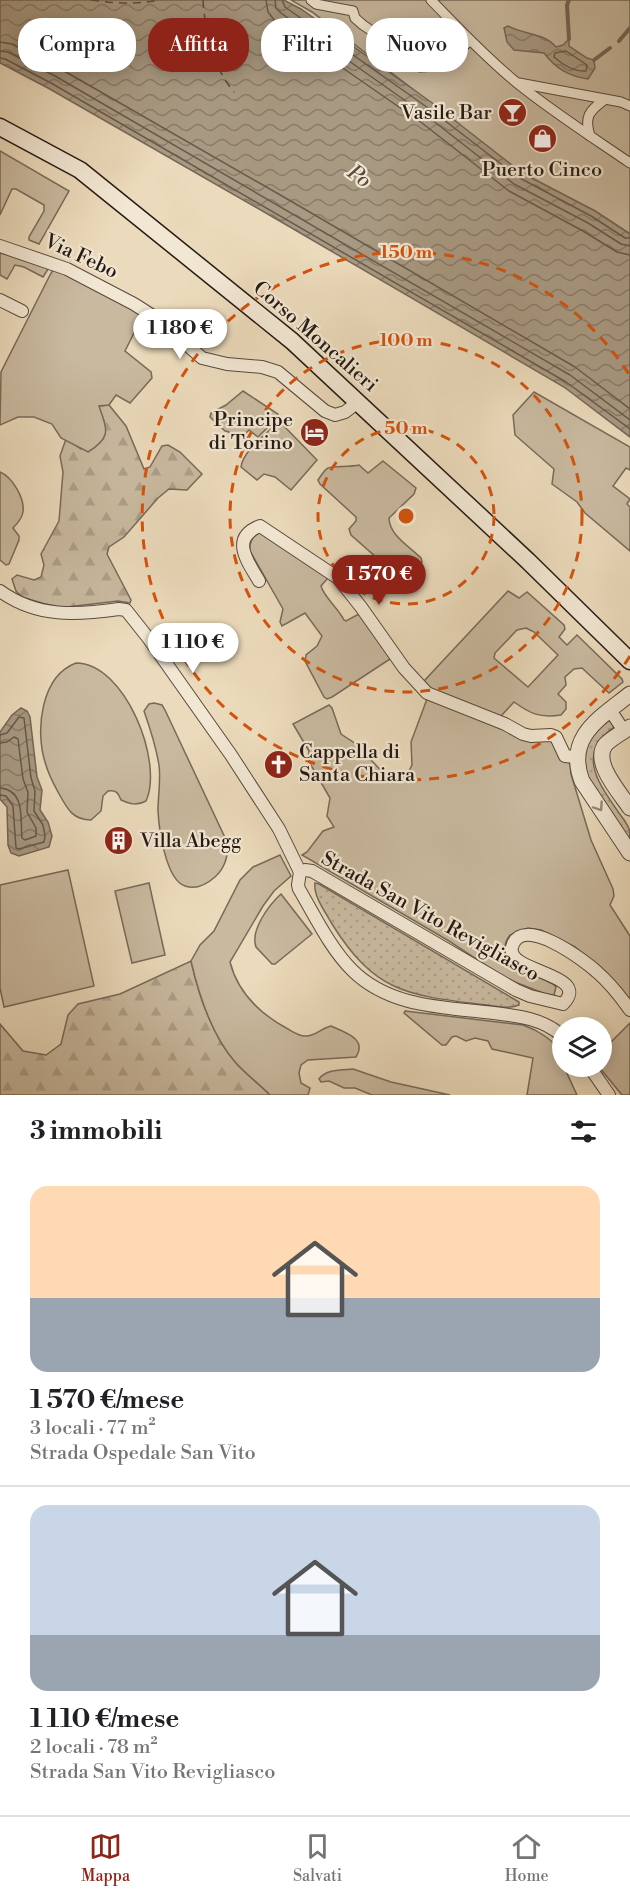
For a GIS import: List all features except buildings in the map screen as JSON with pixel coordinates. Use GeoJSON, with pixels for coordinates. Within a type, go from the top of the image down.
{"type":"FeatureCollection","features":[{"type":"Feature","properties":{"kind":"main road","name":"Corso Moncalieri"},"geometry":{"type":"LineString","coordinates":[[0,127],[61,159],[102,186],[292,341],[528,561],[630,661]]}},
{"type":"Feature","properties":{"kind":"street"},"geometry":{"type":"LineString","coordinates":[[311,0],[316,4],[353,11]]}},
{"type":"Feature","properties":{"kind":"street"},"geometry":{"type":"LineString","coordinates":[[354,0],[355,18],[420,67],[437,66],[470,41]]}},
{"type":"Feature","properties":{"kind":"street"},"geometry":{"type":"LineString","coordinates":[[431,0],[470,41],[517,82],[630,163]]}},
{"type":"Feature","properties":{"kind":"street"},"geometry":{"type":"LineString","coordinates":[[517,82],[621,102],[630,106]]}},
{"type":"Feature","properties":{"kind":"street"},"geometry":{"type":"LineString","coordinates":[[591,136],[587,126],[588,116],[593,108],[604,100]]}},
{"type":"Feature","properties":{"kind":"street","name":"Via Febo"},"geometry":{"type":"LineString","coordinates":[[0,246],[67,269],[134,304],[159,320],[202,358],[227,364],[262,367],[278,372],[325,411],[335,415],[345,412],[358,402]]}},
{"type":"Feature","properties":{"kind":"street"},"geometry":{"type":"LineString","coordinates":[[0,300],[22,311]]}},
{"type":"Feature","properties":{"kind":"street"},"geometry":{"type":"LineString","coordinates":[[259,581],[243,551],[243,546],[251,530],[260,526],[338,578],[404,668],[427,693],[505,724],[523,734],[556,737],[565,756],[576,757]]}},
{"type":"Feature","properties":{"kind":"street","name":"Strada San Vito Revigliasco"},"geometry":{"type":"LineString","coordinates":[[0,591],[11,599],[52,613],[126,610],[231,754],[279,829],[300,872],[305,870],[312,872],[516,990],[563,1004],[568,994],[562,980],[519,962],[512,954],[512,946],[520,936],[527,934],[539,936],[572,951],[611,985],[630,1010]]}},
{"type":"Feature","properties":{"kind":"street"},"geometry":{"type":"LineString","coordinates":[[630,694],[587,730],[579,743],[576,757],[582,782],[630,853]]}},
{"type":"Feature","properties":{"kind":"street"},"geometry":{"type":"LineString","coordinates":[[610,710],[627,729],[605,745],[601,754],[602,764],[630,807]]}},
{"type":"Feature","properties":{"kind":"street"},"geometry":{"type":"LineString","coordinates":[[300,872],[299,889],[335,947],[352,970],[372,986],[400,1000],[519,1016],[539,1022],[552,1030]]}},
{"type":"Feature","properties":{"kind":"street"},"geometry":{"type":"LineString","coordinates":[[597,1077],[609,1095]]}},
{"type":"Feature","properties":{"kind":"green space"},"geometry":{"type":"Polygon","coordinates":[[[291,0],[630,0],[630,234],[595,211],[522,173],[390,72],[468,72],[468,18],[366,18],[366,53],[354,44],[354,18],[320,18],[291,0]]]}},
{"type":"Feature","properties":{"kind":"green space"},"geometry":{"type":"Polygon","coordinates":[[[0,151],[69,191],[39,244],[29,240],[29,237],[44,211],[44,205],[12,189],[0,215],[0,151]]]}},
{"type":"Feature","properties":{"kind":"green space"},"geometry":{"type":"Polygon","coordinates":[[[0,251],[50,266],[43,277],[15,265],[7,279],[0,275],[0,251]]]}},
{"type":"Feature","properties":{"kind":"green space"},"geometry":{"type":"Polygon","coordinates":[[[56,269],[140,313],[142,317],[125,351],[151,372],[152,378],[130,403],[116,395],[109,405],[99,406],[106,432],[101,442],[88,452],[61,438],[52,424],[34,417],[18,417],[0,425],[1,372],[50,275],[56,269]]]}},
{"type":"Feature","properties":{"kind":"green space"},"geometry":{"type":"Polygon","coordinates":[[[243,391],[278,414],[277,418],[258,437],[249,430],[240,439],[225,431],[210,417],[211,413],[226,405],[243,391]]]}},
{"type":"Feature","properties":{"kind":"green space"},"geometry":{"type":"Polygon","coordinates":[[[534,392],[630,447],[630,470],[626,468],[613,486],[630,499],[627,504],[630,507],[630,551],[585,513],[577,502],[552,484],[554,469],[515,435],[513,415],[534,392]]]}},
{"type":"Feature","properties":{"kind":"green space"},"geometry":{"type":"Polygon","coordinates":[[[109,405],[126,426],[144,469],[150,467],[162,446],[168,445],[180,452],[202,474],[187,490],[169,489],[158,498],[124,537],[109,547],[107,554],[131,600],[130,603],[118,601],[58,608],[22,597],[16,591],[12,579],[17,575],[34,580],[41,577],[44,565],[41,554],[59,521],[63,472],[60,456],[66,439],[81,449],[104,421],[98,406],[109,405]]]}},
{"type":"Feature","properties":{"kind":"green space"},"geometry":{"type":"Polygon","coordinates":[[[281,423],[317,460],[291,490],[275,477],[264,474],[257,480],[241,467],[246,455],[255,444],[276,424],[281,423]]]}},
{"type":"Feature","properties":{"kind":"green space"},"geometry":{"type":"Polygon","coordinates":[[[383,461],[416,488],[414,494],[389,518],[396,535],[421,558],[422,562],[406,580],[402,580],[351,535],[349,529],[356,521],[356,517],[318,480],[330,467],[359,465],[368,473],[383,461]]]}},
{"type":"Feature","properties":{"kind":"green space"},"geometry":{"type":"Polygon","coordinates":[[[0,472],[9,478],[17,489],[23,506],[22,516],[13,528],[19,540],[9,564],[6,565],[0,560],[0,472]]]}},
{"type":"Feature","properties":{"kind":"green space"},"geometry":{"type":"Polygon","coordinates":[[[260,532],[328,578],[321,586],[344,620],[362,615],[390,659],[332,697],[327,699],[324,697],[305,661],[306,655],[317,646],[322,636],[305,613],[282,626],[280,622],[283,609],[250,551],[252,540],[260,532]]]}},
{"type":"Feature","properties":{"kind":"green space"},"geometry":{"type":"Polygon","coordinates":[[[508,591],[519,598],[527,592],[564,625],[565,629],[559,637],[567,645],[577,635],[623,682],[609,693],[582,668],[574,669],[565,677],[566,685],[558,694],[566,702],[566,709],[561,715],[536,714],[514,702],[500,717],[434,692],[424,682],[508,591]],[[526,628],[517,630],[495,653],[494,658],[528,687],[558,655],[534,632],[526,628]]]}},
{"type":"Feature","properties":{"kind":"green space"},"geometry":{"type":"Polygon","coordinates":[[[76,663],[94,667],[110,679],[124,696],[145,740],[150,763],[150,784],[146,801],[140,804],[130,803],[121,800],[115,792],[108,791],[103,796],[101,811],[91,820],[79,818],[67,808],[51,778],[42,749],[41,720],[48,692],[55,679],[76,663]]]}},
{"type":"Feature","properties":{"kind":"green space"},"geometry":{"type":"Polygon","coordinates":[[[427,699],[550,740],[560,760],[570,763],[571,774],[591,840],[613,889],[614,896],[610,905],[630,936],[630,999],[575,947],[541,930],[528,928],[510,935],[505,945],[505,952],[509,963],[553,984],[556,987],[554,995],[548,995],[505,978],[449,941],[302,855],[323,831],[334,827],[327,816],[330,798],[308,760],[309,751],[293,724],[329,705],[341,734],[356,744],[390,780],[395,782],[408,773],[412,765],[411,742],[427,699]]]}},
{"type":"Feature","properties":{"kind":"green space"},"geometry":{"type":"Polygon","coordinates":[[[149,704],[162,705],[165,710],[228,844],[221,870],[212,880],[197,887],[185,886],[178,882],[168,865],[165,853],[158,811],[159,765],[144,711],[149,704]]]}},
{"type":"Feature","properties":{"kind":"green space"},"geometry":{"type":"Polygon","coordinates":[[[610,720],[614,727],[602,737],[596,748],[593,758],[594,769],[598,780],[628,827],[630,843],[587,776],[585,766],[585,751],[591,738],[610,720]]]}},
{"type":"Feature","properties":{"kind":"green space"},"geometry":{"type":"Polygon","coordinates":[[[280,855],[291,876],[274,891],[263,906],[230,962],[244,993],[268,1017],[296,1034],[312,1035],[331,1026],[357,1041],[359,1051],[356,1057],[308,1060],[301,1065],[299,1073],[301,1083],[310,1088],[308,1095],[270,1095],[236,1063],[213,1028],[191,961],[200,945],[214,931],[240,880],[253,867],[280,855]]]}},
{"type":"Feature","properties":{"kind":"green space"},"geometry":{"type":"Polygon","coordinates":[[[68,870],[94,986],[4,1007],[0,988],[0,885],[68,870]]]}},
{"type":"Feature","properties":{"kind":"green space"},"geometry":{"type":"Polygon","coordinates":[[[149,883],[165,955],[132,963],[115,891],[149,883]]]}},
{"type":"Feature","properties":{"kind":"green space"},"geometry":{"type":"Polygon","coordinates":[[[315,883],[519,1002],[519,1005],[499,1007],[452,1001],[393,986],[362,963],[347,946],[318,899],[315,883]]]}},
{"type":"Feature","properties":{"kind":"green space"},"geometry":{"type":"Polygon","coordinates":[[[281,894],[312,934],[272,964],[256,947],[255,940],[258,926],[266,911],[281,894]]]}},
{"type":"Feature","properties":{"kind":"green space"},"geometry":{"type":"Polygon","coordinates":[[[191,961],[202,1002],[220,1041],[236,1063],[270,1095],[0,1095],[0,1024],[23,1051],[46,1055],[61,1044],[68,1015],[78,1004],[120,994],[191,961]]]}},
{"type":"Feature","properties":{"kind":"green space"},"geometry":{"type":"Polygon","coordinates":[[[405,1011],[523,1025],[535,1030],[552,1042],[552,1077],[569,1077],[577,1095],[527,1095],[533,1058],[492,1049],[488,1041],[475,1038],[466,1041],[456,1036],[452,1037],[446,1045],[442,1045],[404,1013],[405,1011]]]}},
{"type":"Feature","properties":{"kind":"green space"},"geometry":{"type":"Polygon","coordinates":[[[630,1023],[630,1095],[622,1095],[607,1077],[612,1077],[612,1041],[630,1023]]]}},
{"type":"Feature","properties":{"kind":"green space"},"geometry":{"type":"Polygon","coordinates":[[[353,1069],[391,1082],[450,1095],[372,1095],[355,1088],[344,1088],[329,1081],[321,1082],[319,1079],[330,1072],[353,1069]]]}},
{"type":"Feature","properties":{"kind":"water","name":"Po"},"geometry":{"type":"Polygon","coordinates":[[[0,0],[284,0],[301,9],[314,18],[261,18],[261,72],[354,72],[354,47],[366,56],[366,72],[389,72],[522,173],[595,211],[630,234],[630,437],[564,387],[278,220],[48,88],[0,63],[0,0]]]}},
{"type":"Feature","properties":{"kind":"water"},"geometry":{"type":"Polygon","coordinates":[[[508,26],[539,36],[556,47],[563,45],[569,39],[569,46],[594,60],[595,68],[588,79],[581,78],[558,67],[544,53],[514,50],[507,42],[504,28],[508,26]]]}},
{"type":"Feature","properties":{"kind":"water"},"geometry":{"type":"Polygon","coordinates":[[[21,708],[27,711],[30,717],[37,777],[42,790],[40,810],[48,822],[52,836],[49,847],[19,856],[11,853],[8,845],[7,807],[0,799],[0,732],[12,715],[21,708]]]}},
{"type":"Feature","properties":{"kind":"waterway"},"geometry":{"type":"LineString","coordinates":[[569,0],[567,5],[569,39]]}},
{"type":"Feature","properties":{"kind":"waterway"},"geometry":{"type":"LineString","coordinates":[[619,41],[630,28]]}},
{"type":"Feature","properties":{"kind":"waterway"},"geometry":{"type":"LineString","coordinates":[[594,60],[610,48]]}},
{"type":"Feature","properties":{"kind":"ferry route"},"geometry":{"type":"LineString","coordinates":[[91,0],[125,3],[159,0]]}},
{"type":"Feature","properties":{"kind":"ferry route"},"geometry":{"type":"LineString","coordinates":[[203,0],[215,61],[234,92]]}},
{"type":"Feature","properties":{"kind":"place","name":"Vasile Bar"},"geometry":{"type":"Point","coordinates":[513,113]}},
{"type":"Feature","properties":{"kind":"place","name":"Puerto Cinco"},"geometry":{"type":"Point","coordinates":[542,139]}},
{"type":"Feature","properties":{"kind":"place","name":"Principe di Torino"},"geometry":{"type":"Point","coordinates":[314,432]}},
{"type":"Feature","properties":{"kind":"place","name":"Cappella di Santa Chiara"},"geometry":{"type":"Point","coordinates":[278,764]}},
{"type":"Feature","properties":{"kind":"place","name":"Villa Abegg"},"geometry":{"type":"Point","coordinates":[119,841]}}]}
